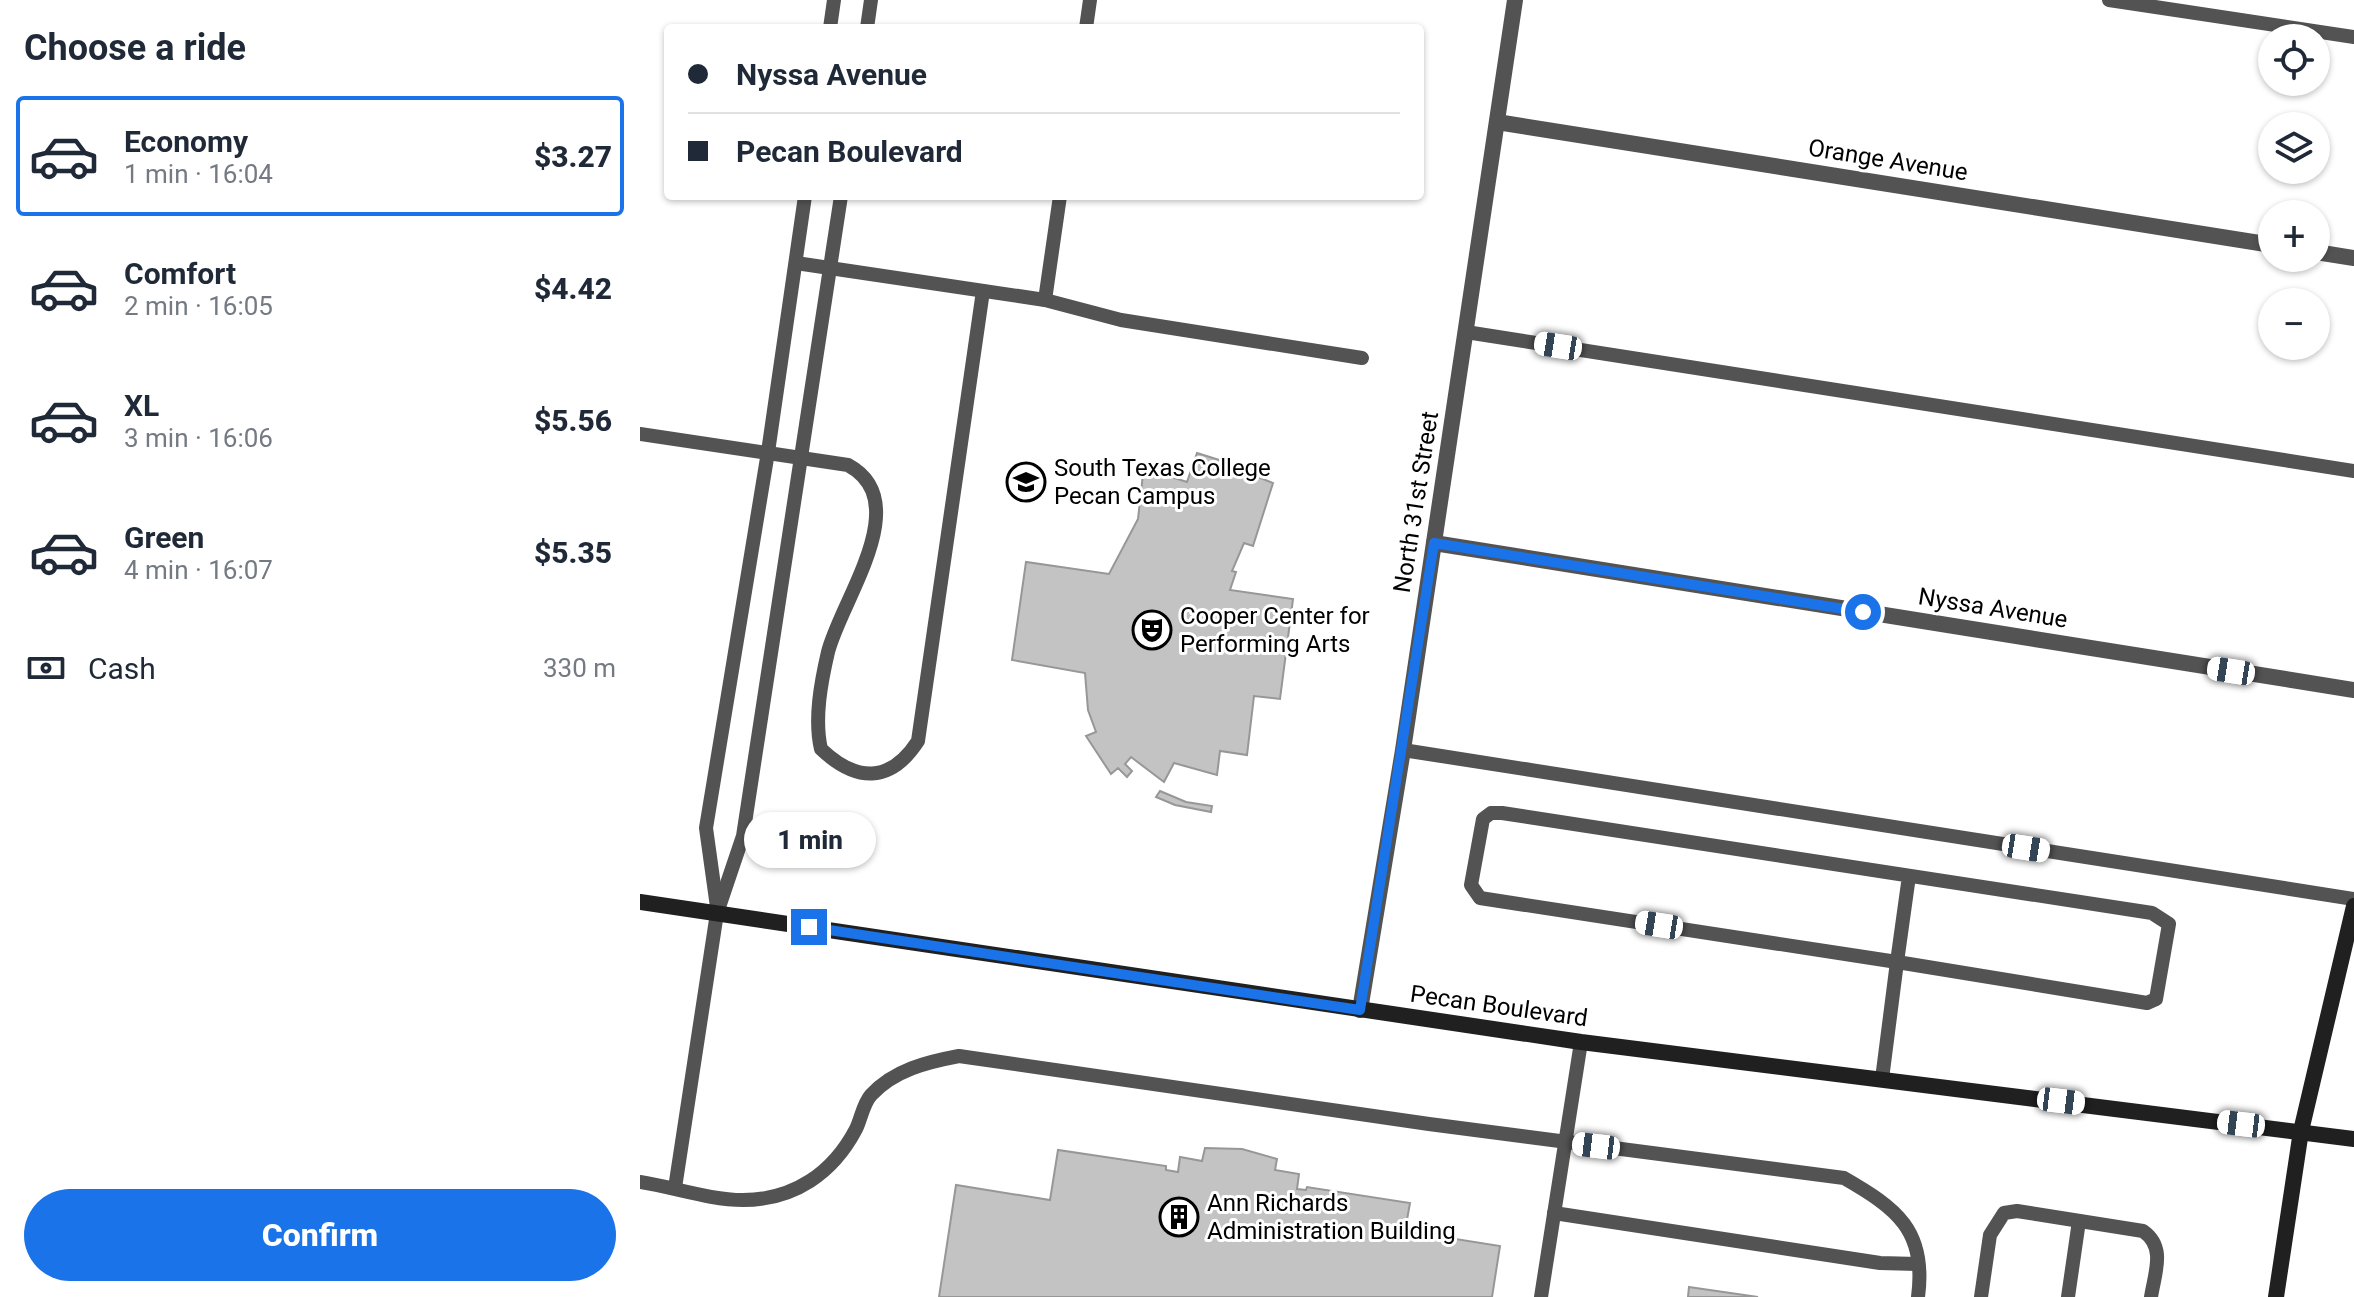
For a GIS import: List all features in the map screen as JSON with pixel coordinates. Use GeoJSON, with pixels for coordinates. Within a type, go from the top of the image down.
{"type":"FeatureCollection","features":[{"type":"Feature","properties":{"kind":"main road","name":"Pecan Boulevard"},"geometry":{"type":"LineString","coordinates":[[640,902],[1581,1042],[2354,1139]]}},
{"type":"Feature","properties":{"kind":"main road"},"geometry":{"type":"LineString","coordinates":[[2276,1297],[2301,1131],[2354,906]]}},
{"type":"Feature","properties":{"kind":"street","name":"North 31st Street"},"geometry":{"type":"LineString","coordinates":[[1360,1010],[1403,750],[1515,0]]}},
{"type":"Feature","properties":{"kind":"street","name":"Orange Avenue"},"geometry":{"type":"LineString","coordinates":[[1497,122],[2258,243]]}},
{"type":"Feature","properties":{"kind":"street"},"geometry":{"type":"LineString","coordinates":[[2330,254],[2354,258]]}},
{"type":"Feature","properties":{"kind":"street","name":"Nyssa Avenue"},"geometry":{"type":"LineString","coordinates":[[1434,543],[2354,690]]}},
{"type":"Feature","properties":{"kind":"lane"},"geometry":{"type":"LineString","coordinates":[[831,24],[834,0]]}},
{"type":"Feature","properties":{"kind":"lane"},"geometry":{"type":"LineString","coordinates":[[868,24],[871,0]]}},
{"type":"Feature","properties":{"kind":"lane"},"geometry":{"type":"LineString","coordinates":[[1087,24],[1090,0]]}},
{"type":"Feature","properties":{"kind":"lane"},"geometry":{"type":"LineString","coordinates":[[2109,0],[2354,37]]}},
{"type":"Feature","properties":{"kind":"lane"},"geometry":{"type":"LineString","coordinates":[[717,913],[706,828],[768,452],[804,200]]}},
{"type":"Feature","properties":{"kind":"lane"},"geometry":{"type":"LineString","coordinates":[[675,1188],[717,913],[743,836],[840,200]]}},
{"type":"Feature","properties":{"kind":"lane"},"geometry":{"type":"LineString","coordinates":[[1045,300],[1059,200]]}},
{"type":"Feature","properties":{"kind":"lane"},"geometry":{"type":"LineString","coordinates":[[796,263],[1045,300],[1121,320],[1362,358]]}},
{"type":"Feature","properties":{"kind":"lane"},"geometry":{"type":"LineString","coordinates":[[640,434],[848,465],[863,474],[875,494],[877,517],[874,540],[828,651],[817,730],[821,749],[851,771],[877,774],[892,770],[907,758],[918,741],[983,291]]}},
{"type":"Feature","properties":{"kind":"lane"},"geometry":{"type":"LineString","coordinates":[[1466,332],[2354,471]]}},
{"type":"Feature","properties":{"kind":"lane"},"geometry":{"type":"LineString","coordinates":[[1403,750],[2354,899]]}},
{"type":"Feature","properties":{"kind":"lane"},"geometry":{"type":"LineString","coordinates":[[1491,813],[1909,876],[2164,917],[2169,924],[2161,985],[2156,999],[2147,1003],[1897,962],[1480,898],[1471,885],[1483,819],[1491,813]]}},
{"type":"Feature","properties":{"kind":"lane"},"geometry":{"type":"LineString","coordinates":[[1882,1079],[1909,876]]}},
{"type":"Feature","properties":{"kind":"lane"},"geometry":{"type":"LineString","coordinates":[[1541,1297],[1581,1042]]}},
{"type":"Feature","properties":{"kind":"lane"},"geometry":{"type":"LineString","coordinates":[[640,1182],[743,1200],[779,1195],[812,1183],[848,1142],[869,1097],[890,1079],[921,1063],[959,1056],[1565,1142],[1844,1178],[1890,1205],[1915,1241],[1918,1297]]}},
{"type":"Feature","properties":{"kind":"lane"},"geometry":{"type":"LineString","coordinates":[[1981,1297],[1990,1235],[2004,1213],[2017,1211],[2143,1231],[2154,1239],[2159,1249],[2151,1297]]}},
{"type":"Feature","properties":{"kind":"lane"},"geometry":{"type":"LineString","coordinates":[[1554,1213],[1880,1263],[1917,1264]]}},
{"type":"Feature","properties":{"kind":"lane"},"geometry":{"type":"LineString","coordinates":[[2068,1297],[2079,1221]]}},
{"type":"Feature","properties":{"kind":"building","name":"Cooper Center for Performing Arts"},"geometry":{"type":"Polygon","coordinates":[[[1197,453],[1251,470],[1250,474],[1273,483],[1253,546],[1244,543],[1232,571],[1236,572],[1230,590],[1293,599],[1280,699],[1254,696],[1247,755],[1220,751],[1217,775],[1174,763],[1164,782],[1131,757],[1125,764],[1132,771],[1127,777],[1118,768],[1111,774],[1086,736],[1096,732],[1088,710],[1085,673],[1012,660],[1026,562],[1109,574],[1138,519],[1143,474],[1161,477],[1162,474],[1187,482],[1197,453]]]}},
{"type":"Feature","properties":{"kind":"building"},"geometry":{"type":"Polygon","coordinates":[[[1160,791],[1186,802],[1212,806],[1211,812],[1175,805],[1156,797],[1160,791]]]}},
{"type":"Feature","properties":{"kind":"building","name":"Ann Richards Administration Building"},"geometry":{"type":"Polygon","coordinates":[[[1205,1148],[1242,1149],[1277,1159],[1275,1170],[1299,1174],[1297,1189],[1306,1190],[1307,1187],[1410,1203],[1405,1231],[1500,1246],[1492,1297],[939,1297],[956,1185],[1050,1200],[1058,1150],[1166,1166],[1166,1170],[1178,1172],[1180,1157],[1202,1161],[1205,1148]]]}},
{"type":"Feature","properties":{"kind":"building"},"geometry":{"type":"Polygon","coordinates":[[[1689,1287],[1758,1297],[1688,1297],[1689,1287]]]}},
{"type":"Feature","properties":{"kind":"place","name":"South Texas College Pecan Campus"},"geometry":{"type":"Point","coordinates":[1026,482]}},
{"type":"Feature","properties":{"kind":"place","name":"Cooper Center for Performing Arts"},"geometry":{"type":"Point","coordinates":[1152,630]}},
{"type":"Feature","properties":{"kind":"place","name":"Ann Richards Administration Building"},"geometry":{"type":"Point","coordinates":[1179,1217]}},
{"type":"Feature","properties":{"kind":"route"},"geometry":{"type":"LineString","coordinates":[[809,927],[1360,1010],[1434,543],[1863,612]]}}]}
